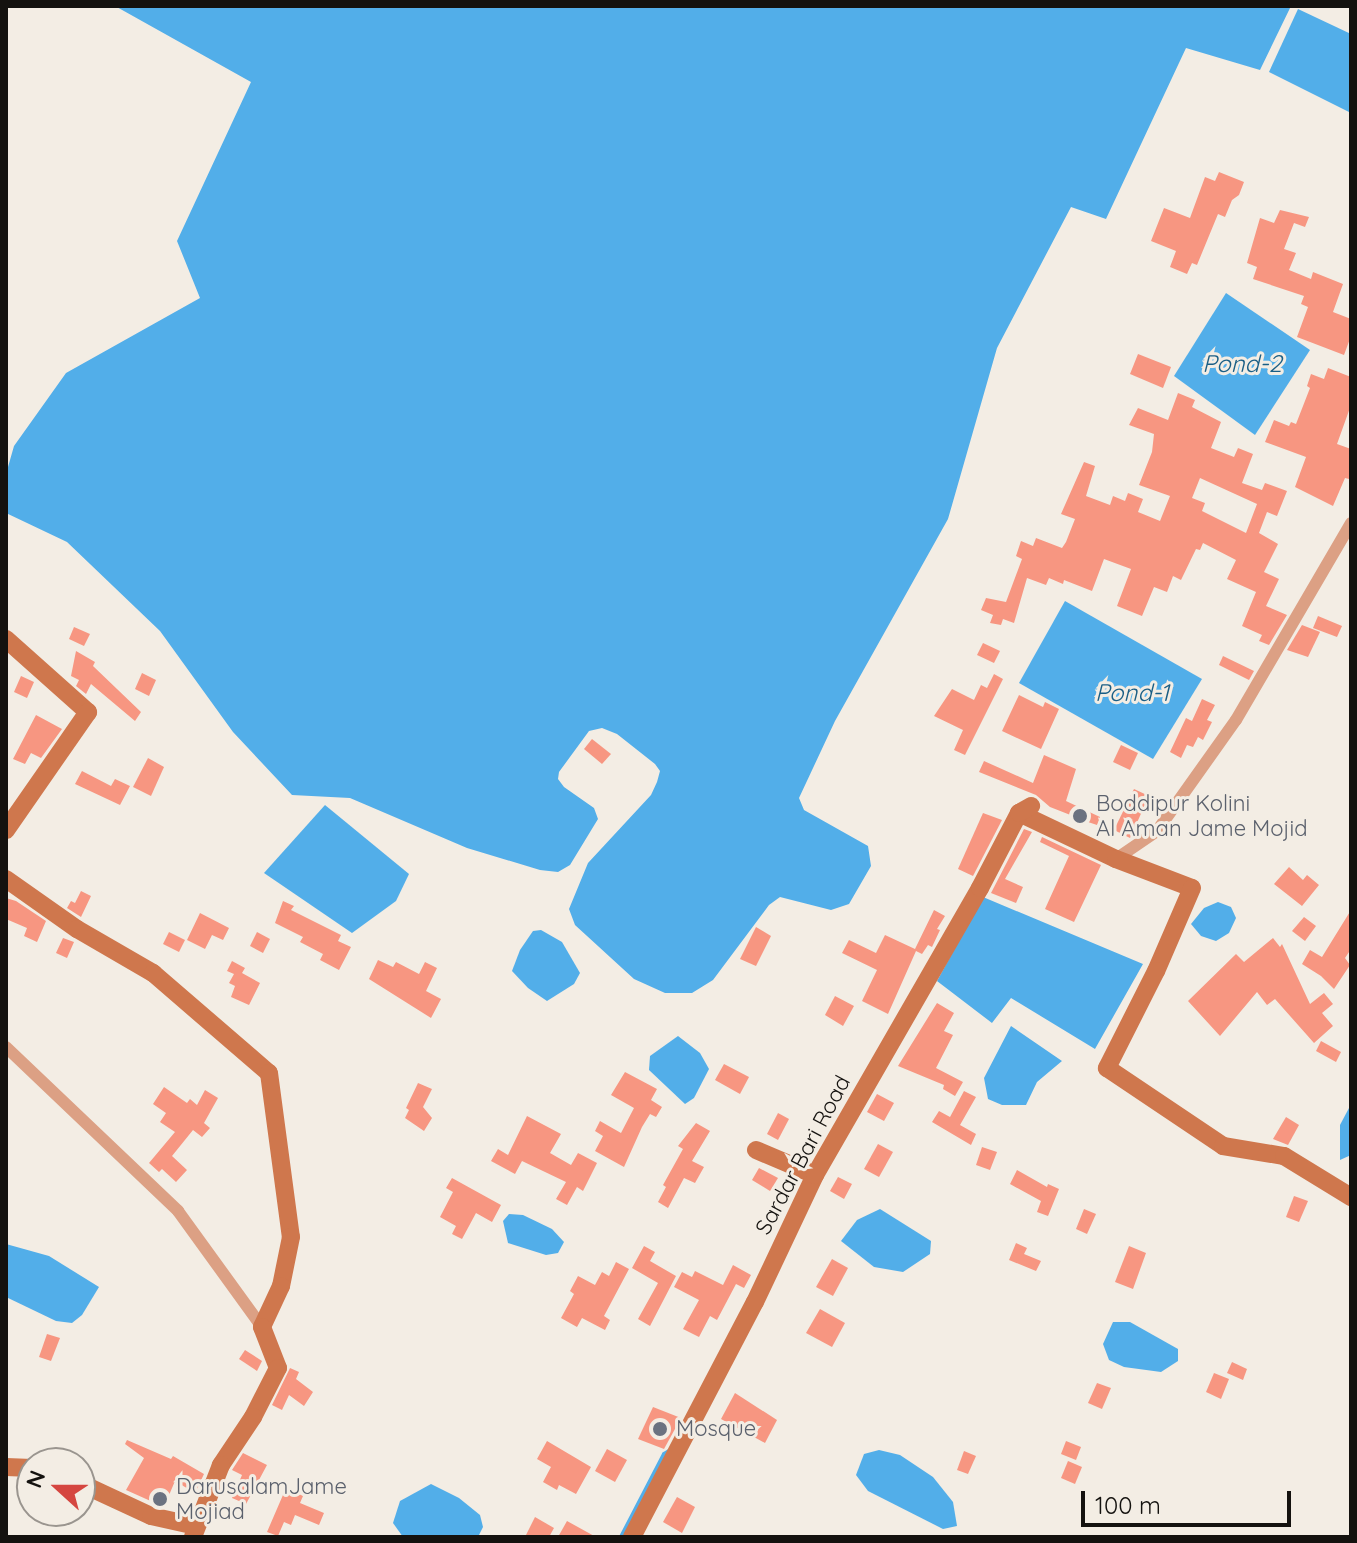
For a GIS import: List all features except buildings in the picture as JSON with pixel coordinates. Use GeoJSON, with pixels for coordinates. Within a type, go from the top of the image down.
{"type":"FeatureCollection","features":[{"type":"Feature","properties":{"kind":"main road"},"geometry":{"type":"LineString","coordinates":[[6,639],[88,712],[6,830]]}},
{"type":"Feature","properties":{"kind":"main road","name":"Sardar Bari Road"},"geometry":{"type":"LineString","coordinates":[[632,1537],[755,1302],[815,1175],[1025,810],[1116,859]]}},
{"type":"Feature","properties":{"kind":"main road"},"geometry":{"type":"LineString","coordinates":[[1116,859],[1192,888],[1156,971],[1107,1068],[1223,1146],[1284,1156],[1351,1197]]}},
{"type":"Feature","properties":{"kind":"main road"},"geometry":{"type":"LineString","coordinates":[[6,879],[77,929],[153,973],[269,1073],[291,1237],[281,1286],[262,1327],[278,1368],[253,1417],[221,1465],[194,1531],[151,1516],[96,1490]]}},
{"type":"Feature","properties":{"kind":"main road"},"geometry":{"type":"LineString","coordinates":[[756,1150],[815,1175]]}},
{"type":"Feature","properties":{"kind":"street"},"geometry":{"type":"LineString","coordinates":[[1116,859],[1157,831],[1227,733],[1351,523]]}},
{"type":"Feature","properties":{"kind":"street"},"geometry":{"type":"LineString","coordinates":[[6,1047],[178,1211],[262,1327]]}},
{"type":"Feature","properties":{"kind":"water"},"geometry":{"type":"Polygon","coordinates":[[[115,6],[1291,6],[1260,70],[1186,48],[1106,219],[1071,207],[997,348],[948,519],[835,721],[799,798],[804,810],[868,846],[871,866],[849,904],[831,910],[780,897],[769,905],[713,980],[692,993],[665,993],[634,979],[575,925],[569,909],[588,863],[651,795],[657,782],[660,771],[655,764],[617,734],[602,728],[589,731],[559,772],[558,779],[564,787],[594,808],[598,819],[570,865],[558,872],[540,870],[467,848],[350,798],[292,795],[233,732],[160,631],[67,542],[6,513],[6,474],[14,446],[66,373],[200,298],[177,241],[251,82],[115,6]]]}},
{"type":"Feature","properties":{"kind":"water"},"geometry":{"type":"Polygon","coordinates":[[[1298,9],[1351,34],[1351,113],[1269,72],[1298,9]]]}},
{"type":"Feature","properties":{"kind":"water","name":"Pond-2"},"geometry":{"type":"Polygon","coordinates":[[[1226,293],[1310,350],[1255,435],[1174,376],[1226,293]]]}},
{"type":"Feature","properties":{"kind":"water","name":"Pond-1"},"geometry":{"type":"Polygon","coordinates":[[[1065,601],[1202,679],[1153,759],[1019,683],[1065,601]]]}},
{"type":"Feature","properties":{"kind":"water"},"geometry":{"type":"Polygon","coordinates":[[[325,805],[409,874],[396,901],[352,933],[264,873],[325,805]]]}},
{"type":"Feature","properties":{"kind":"water"},"geometry":{"type":"Polygon","coordinates":[[[983,897],[1143,964],[1095,1049],[1011,998],[992,1023],[937,981],[983,897]]]}},
{"type":"Feature","properties":{"kind":"water"},"geometry":{"type":"Polygon","coordinates":[[[1218,902],[1231,907],[1236,918],[1229,933],[1216,941],[1201,936],[1191,924],[1204,908],[1218,902]]]}},
{"type":"Feature","properties":{"kind":"water"},"geometry":{"type":"Polygon","coordinates":[[[541,930],[562,942],[580,973],[574,984],[547,1001],[528,988],[512,971],[520,950],[533,931],[541,930]]]}},
{"type":"Feature","properties":{"kind":"water"},"geometry":{"type":"Polygon","coordinates":[[[1011,1026],[1062,1061],[1037,1082],[1026,1105],[1002,1105],[988,1099],[984,1078],[1011,1026]]]}},
{"type":"Feature","properties":{"kind":"water"},"geometry":{"type":"Polygon","coordinates":[[[678,1036],[700,1053],[709,1069],[694,1098],[685,1104],[649,1070],[650,1056],[678,1036]]]}},
{"type":"Feature","properties":{"kind":"water"},"geometry":{"type":"Polygon","coordinates":[[[1349,1108],[1351,1155],[1340,1160],[1340,1125],[1349,1108]]]}},
{"type":"Feature","properties":{"kind":"water"},"geometry":{"type":"Polygon","coordinates":[[[880,1209],[931,1241],[930,1254],[903,1272],[874,1267],[841,1241],[857,1220],[880,1209]]]}},
{"type":"Feature","properties":{"kind":"water"},"geometry":{"type":"Polygon","coordinates":[[[509,1214],[523,1215],[552,1229],[564,1242],[558,1253],[546,1255],[508,1243],[503,1221],[509,1214]]]}},
{"type":"Feature","properties":{"kind":"water"},"geometry":{"type":"Polygon","coordinates":[[[6,1244],[49,1256],[99,1287],[82,1315],[72,1323],[56,1321],[6,1297],[6,1244]]]}},
{"type":"Feature","properties":{"kind":"water"},"geometry":{"type":"Polygon","coordinates":[[[1113,1322],[1130,1322],[1178,1349],[1178,1361],[1161,1372],[1124,1367],[1109,1360],[1103,1344],[1113,1322]]]}},
{"type":"Feature","properties":{"kind":"water"},"geometry":{"type":"Polygon","coordinates":[[[879,1450],[900,1455],[933,1477],[953,1502],[957,1526],[943,1529],[868,1491],[856,1475],[864,1454],[879,1450]]]}},
{"type":"Feature","properties":{"kind":"water"},"geometry":{"type":"Polygon","coordinates":[[[431,1484],[459,1498],[480,1515],[483,1527],[478,1537],[403,1537],[393,1523],[400,1501],[431,1484]]]}},
{"type":"Feature","properties":{"kind":"waterway"},"geometry":{"type":"LineString","coordinates":[[621,1537],[664,1454],[669,1451]]}},
{"type":"Feature","properties":{"kind":"place","name":"Boddipur Kolini Al Aman Jame Mojid"},"geometry":{"type":"Point","coordinates":[1080,816]}},
{"type":"Feature","properties":{"kind":"place","name":"Mosque"},"geometry":{"type":"Point","coordinates":[660,1429]}},
{"type":"Feature","properties":{"kind":"place","name":"DarusalamJame Mojiad"},"geometry":{"type":"Point","coordinates":[160,1499]}}]}
